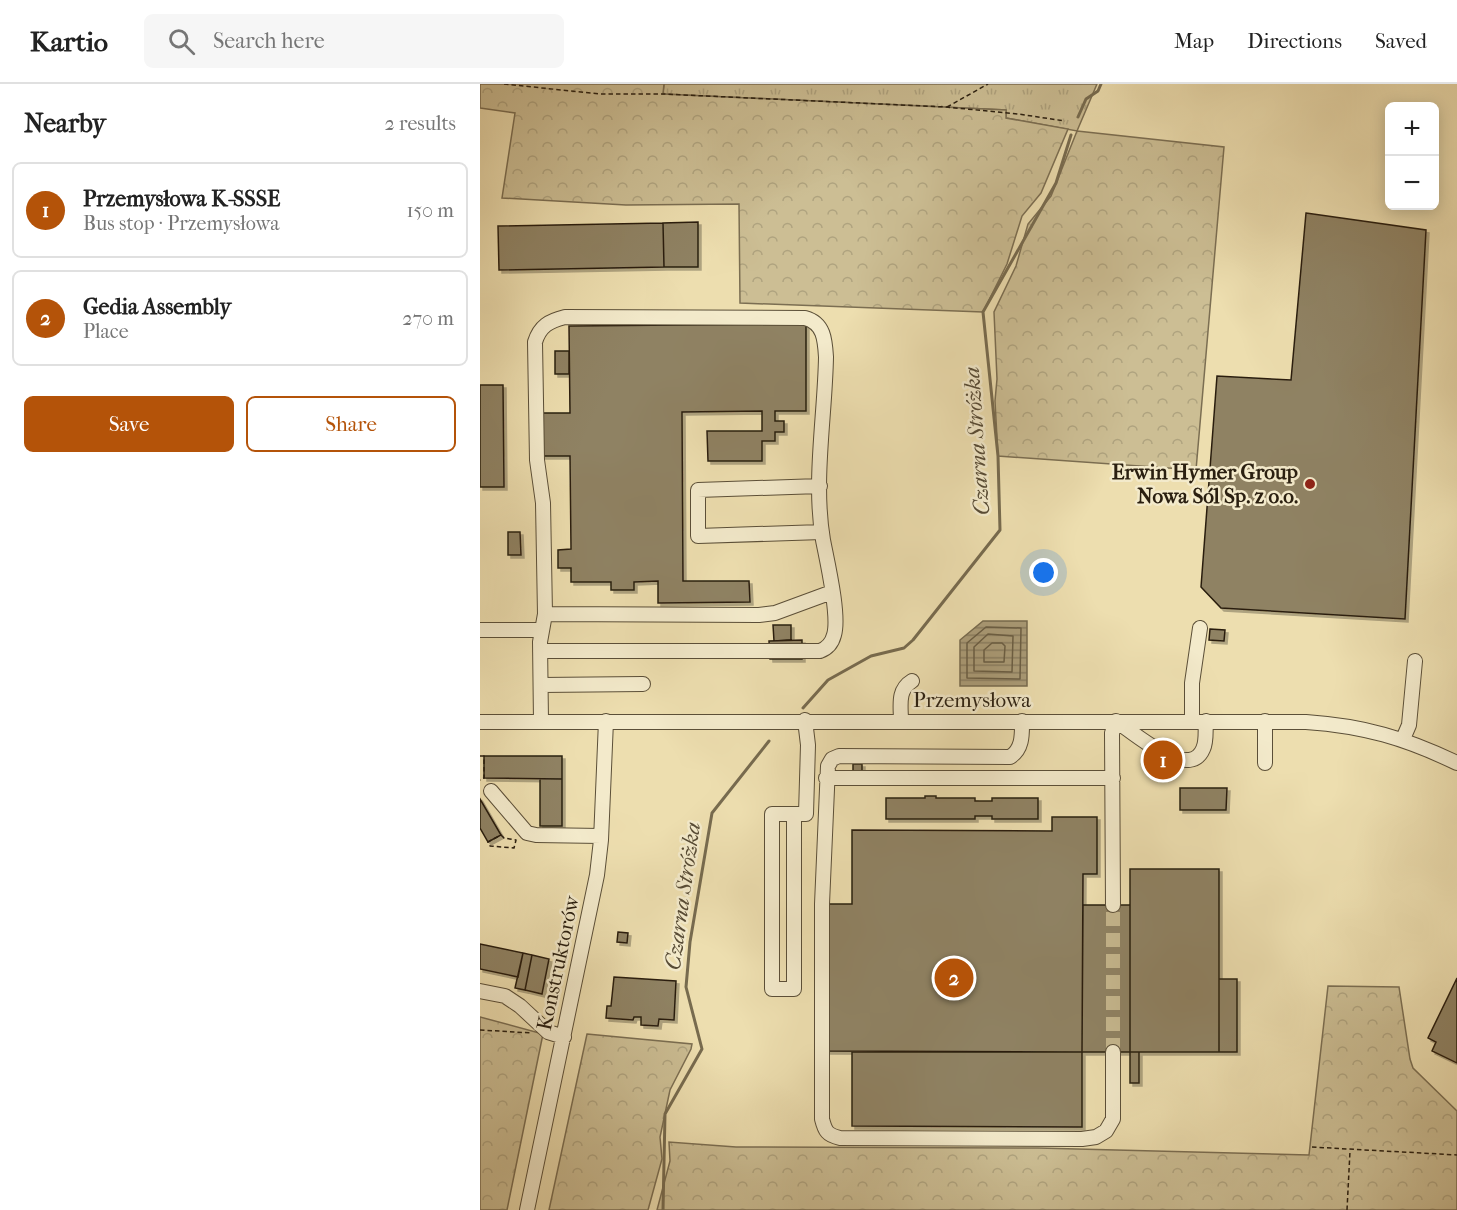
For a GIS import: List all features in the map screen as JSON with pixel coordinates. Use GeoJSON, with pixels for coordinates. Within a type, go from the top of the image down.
{"type":"FeatureCollection","features":[{"type":"Feature","properties":{"kind":"street"},"geometry":{"type":"LineString","coordinates":[[540,651],[820,651],[826,649],[831,643],[835,634],[832,592],[822,532],[819,486],[826,357],[825,338],[814,320],[806,318],[565,317],[552,320],[539,329],[535,342],[537,460],[543,503],[545,614],[540,651],[541,721]]}},
{"type":"Feature","properties":{"kind":"street"},"geometry":{"type":"LineString","coordinates":[[819,486],[698,490],[698,536],[822,532]]}},
{"type":"Feature","properties":{"kind":"street"},"geometry":{"type":"LineString","coordinates":[[545,614],[759,615],[775,613],[832,592]]}},
{"type":"Feature","properties":{"kind":"street"},"geometry":{"type":"LineString","coordinates":[[1113,905],[1112,734],[1116,721],[1172,758],[1186,761],[1200,755],[1204,748],[1192,683],[1200,628]]}},
{"type":"Feature","properties":{"kind":"street"},"geometry":{"type":"LineString","coordinates":[[480,630],[542,630]]}},
{"type":"Feature","properties":{"kind":"street"},"geometry":{"type":"LineString","coordinates":[[1403,739],[1409,725],[1415,661]]}},
{"type":"Feature","properties":{"kind":"street"},"geometry":{"type":"LineString","coordinates":[[901,721],[902,691],[905,685],[912,681]]}},
{"type":"Feature","properties":{"kind":"street"},"geometry":{"type":"LineString","coordinates":[[541,685],[643,684]]}},
{"type":"Feature","properties":{"kind":"street"},"geometry":{"type":"LineString","coordinates":[[794,814],[794,989],[772,989],[772,814],[794,814],[806,814],[808,745],[805,720]]}},
{"type":"Feature","properties":{"kind":"street","name":"Przemysłowa"},"geometry":{"type":"LineString","coordinates":[[480,722],[805,720],[1332,723],[1364,728],[1403,739],[1457,763]]}},
{"type":"Feature","properties":{"kind":"street","name":"Konstruktorów"},"geometry":{"type":"LineString","coordinates":[[527,1210],[597,875],[602,836],[606,721]]}},
{"type":"Feature","properties":{"kind":"street"},"geometry":{"type":"LineString","coordinates":[[1022,721],[1020,746],[1010,757],[839,756],[832,759],[828,766],[822,904],[822,1119],[825,1131],[830,1136],[840,1138],[1071,1139],[1096,1137],[1106,1131],[1113,1119],[1113,1052]]}},
{"type":"Feature","properties":{"kind":"street"},"geometry":{"type":"LineString","coordinates":[[1265,721],[1265,764]]}},
{"type":"Feature","properties":{"kind":"street"},"geometry":{"type":"LineString","coordinates":[[826,778],[1113,778]]}},
{"type":"Feature","properties":{"kind":"street"},"geometry":{"type":"LineString","coordinates":[[491,791],[527,833],[602,836]]}},
{"type":"Feature","properties":{"kind":"street"},"geometry":{"type":"LineString","coordinates":[[480,991],[505,996],[520,1006],[548,1032],[564,1037]]}},
{"type":"Feature","properties":{"kind":"path"},"geometry":{"type":"LineString","coordinates":[[504,84],[600,94],[663,94],[946,107],[1065,121]]}},
{"type":"Feature","properties":{"kind":"path"},"geometry":{"type":"LineString","coordinates":[[946,107],[988,84]]}},
{"type":"Feature","properties":{"kind":"path"},"geometry":{"type":"LineString","coordinates":[[480,756],[484,756],[484,778],[480,780]]}},
{"type":"Feature","properties":{"kind":"path"},"geometry":{"type":"LineString","coordinates":[[501,835],[504,838],[516,840],[514,848],[490,846],[488,842],[501,835]]}},
{"type":"Feature","properties":{"kind":"path"},"geometry":{"type":"LineString","coordinates":[[480,1030],[548,1032]]}},
{"type":"Feature","properties":{"kind":"path"},"geometry":{"type":"LineString","coordinates":[[1312,1147],[1457,1155]]}},
{"type":"Feature","properties":{"kind":"path"},"geometry":{"type":"LineString","coordinates":[[1347,1210],[1350,1149]]}},
{"type":"Feature","properties":{"kind":"green space"},"geometry":{"type":"Polygon","coordinates":[[[480,84],[664,84],[663,94],[1006,110],[1006,118],[1068,129],[1041,193],[1022,216],[1007,264],[983,312],[740,303],[739,204],[626,205],[502,198],[515,113],[480,108],[480,84]]]}},
{"type":"Feature","properties":{"kind":"green space"},"geometry":{"type":"Polygon","coordinates":[[[664,84],[1097,84],[1077,131],[1006,118],[1006,110],[663,94],[664,84]]]}},
{"type":"Feature","properties":{"kind":"green space"},"geometry":{"type":"Polygon","coordinates":[[[1077,131],[1224,147],[1196,470],[998,456],[994,312],[1016,266],[1028,224],[1051,196],[1077,131]]]}},
{"type":"Feature","properties":{"kind":"green space"},"geometry":{"type":"Polygon","coordinates":[[[1328,986],[1399,987],[1413,1068],[1457,1111],[1457,1210],[657,1210],[670,1161],[669,1142],[736,1147],[1038,1148],[1309,1155],[1328,986]]]}},
{"type":"Feature","properties":{"kind":"green space"},"geometry":{"type":"Polygon","coordinates":[[[480,1017],[543,1034],[507,1210],[480,1210],[480,1017]]]}},
{"type":"Feature","properties":{"kind":"green space"},"geometry":{"type":"Polygon","coordinates":[[[587,1034],[692,1044],[670,1090],[660,1137],[662,1159],[648,1210],[549,1210],[587,1034]]]}},
{"type":"Feature","properties":{"kind":"water"},"geometry":{"type":"Polygon","coordinates":[[[983,621],[1027,621],[1027,686],[960,686],[960,640],[983,621]]]}},
{"type":"Feature","properties":{"kind":"building","name":"Erwin Hymer Group Nowa Sól Sp. z o.o."},"geometry":{"type":"Polygon","coordinates":[[[1306,213],[1426,230],[1405,619],[1221,608],[1201,587],[1217,376],[1291,380],[1306,213]]]}},
{"type":"Feature","properties":{"kind":"building"},"geometry":{"type":"Polygon","coordinates":[[[698,222],[698,267],[664,267],[663,223],[698,222]]]}},
{"type":"Feature","properties":{"kind":"building"},"geometry":{"type":"Polygon","coordinates":[[[663,223],[664,267],[499,270],[498,226],[663,223]]]}},
{"type":"Feature","properties":{"kind":"building"},"geometry":{"type":"Polygon","coordinates":[[[806,324],[806,411],[775,411],[775,421],[784,421],[784,432],[775,432],[775,441],[762,441],[762,461],[708,461],[707,431],[762,431],[762,411],[682,412],[683,581],[749,581],[750,602],[658,603],[658,581],[634,582],[634,590],[611,590],[611,582],[571,582],[571,568],[558,568],[558,550],[571,549],[570,456],[542,456],[542,413],[570,413],[569,326],[806,324]]]}},
{"type":"Feature","properties":{"kind":"building"},"geometry":{"type":"Polygon","coordinates":[[[555,351],[569,351],[569,374],[555,374],[555,351]]]}},
{"type":"Feature","properties":{"kind":"building"},"geometry":{"type":"Polygon","coordinates":[[[480,385],[503,385],[504,487],[480,487],[480,385]]]}},
{"type":"Feature","properties":{"kind":"building"},"geometry":{"type":"Polygon","coordinates":[[[508,532],[520,532],[521,555],[508,555],[508,532]]]}},
{"type":"Feature","properties":{"kind":"building"},"geometry":{"type":"Polygon","coordinates":[[[773,625],[791,625],[791,640],[774,641],[773,625]]]}},
{"type":"Feature","properties":{"kind":"building"},"geometry":{"type":"Polygon","coordinates":[[[1210,629],[1225,630],[1224,641],[1209,640],[1210,629]]]}},
{"type":"Feature","properties":{"kind":"building"},"geometry":{"type":"Polygon","coordinates":[[[802,640],[802,659],[770,659],[769,641],[802,640]]]}},
{"type":"Feature","properties":{"kind":"building"},"geometry":{"type":"Polygon","coordinates":[[[484,756],[562,756],[562,779],[484,778],[484,756]]]}},
{"type":"Feature","properties":{"kind":"building"},"geometry":{"type":"Polygon","coordinates":[[[853,764],[862,764],[862,772],[853,772],[853,764]]]}},
{"type":"Feature","properties":{"kind":"building"},"geometry":{"type":"Polygon","coordinates":[[[540,779],[562,779],[562,826],[540,826],[540,779]]]}},
{"type":"Feature","properties":{"kind":"building"},"geometry":{"type":"Polygon","coordinates":[[[1180,788],[1227,788],[1226,810],[1180,810],[1180,788]]]}},
{"type":"Feature","properties":{"kind":"building"},"geometry":{"type":"Polygon","coordinates":[[[925,796],[975,798],[975,801],[992,801],[992,798],[1038,798],[1038,819],[992,819],[992,816],[975,816],[975,819],[886,819],[886,798],[925,798],[925,796]]]}},
{"type":"Feature","properties":{"kind":"building"},"geometry":{"type":"Polygon","coordinates":[[[480,799],[501,835],[488,842],[480,828],[480,799]]]}},
{"type":"Feature","properties":{"kind":"building"},"geometry":{"type":"Polygon","coordinates":[[[1052,817],[1097,817],[1097,874],[1083,874],[1082,1052],[825,1051],[826,904],[852,904],[852,830],[1052,831],[1052,817]]]}},
{"type":"Feature","properties":{"kind":"building"},"geometry":{"type":"Polygon","coordinates":[[[1130,869],[1219,869],[1219,1052],[1130,1052],[1130,869]]]}},
{"type":"Feature","properties":{"kind":"building"},"geometry":{"type":"Polygon","coordinates":[[[1083,905],[1130,905],[1130,1052],[1082,1052],[1083,905]]]}},
{"type":"Feature","properties":{"kind":"building"},"geometry":{"type":"Polygon","coordinates":[[[618,932],[628,933],[627,943],[617,942],[618,932]]]}},
{"type":"Feature","properties":{"kind":"building"},"geometry":{"type":"Polygon","coordinates":[[[480,944],[523,953],[518,977],[480,969],[480,944]]]}},
{"type":"Feature","properties":{"kind":"building"},"geometry":{"type":"Polygon","coordinates":[[[523,953],[532,955],[525,990],[515,988],[523,953]]]}},
{"type":"Feature","properties":{"kind":"building"},"geometry":{"type":"Polygon","coordinates":[[[532,955],[549,959],[542,994],[525,990],[532,955]]]}},
{"type":"Feature","properties":{"kind":"building"},"geometry":{"type":"Polygon","coordinates":[[[614,977],[676,981],[674,1020],[659,1019],[658,1026],[641,1025],[641,1017],[634,1017],[633,1020],[606,1018],[607,1006],[611,1006],[614,977]]]}},
{"type":"Feature","properties":{"kind":"building"},"geometry":{"type":"Polygon","coordinates":[[[1457,978],[1457,1063],[1432,1051],[1436,1042],[1428,1038],[1457,978]]]}},
{"type":"Feature","properties":{"kind":"building"},"geometry":{"type":"Polygon","coordinates":[[[1219,979],[1237,979],[1237,1052],[1219,1052],[1219,979]]]}},
{"type":"Feature","properties":{"kind":"building"},"geometry":{"type":"Polygon","coordinates":[[[852,1052],[1082,1052],[1082,1127],[852,1126],[852,1052]]]}},
{"type":"Feature","properties":{"kind":"building"},"geometry":{"type":"Polygon","coordinates":[[[1130,1052],[1139,1052],[1139,1083],[1130,1083],[1130,1052]]]}},
{"type":"Feature","properties":{"kind":"waterway","name":"Czarna Stróżka"},"geometry":{"type":"LineString","coordinates":[[1078,117],[1086,99],[1098,91],[1101,84]]}},
{"type":"Feature","properties":{"kind":"waterway","name":"Czarna Stróżka"},"geometry":{"type":"LineString","coordinates":[[803,708],[828,680],[871,656],[904,648],[913,640],[1000,530],[998,456],[983,312],[1056,183],[1071,135]]}},
{"type":"Feature","properties":{"kind":"waterway","name":"Czarna Stróżka"},"geometry":{"type":"LineString","coordinates":[[663,1210],[665,1114],[702,1049],[686,987],[690,942],[712,813],[769,741]]}},
{"type":"Feature","properties":{"kind":"tunnel"},"geometry":{"type":"LineString","coordinates":[[1113,905],[1113,1052]]}},
{"type":"Feature","properties":{"kind":"place","name":"Erwin Hymer Group Nowa Sól Sp. z o.o."},"geometry":{"type":"Point","coordinates":[1310,484]}},
{"type":"Feature","properties":{"kind":"place","name":"Przemysłowa K-SSSE"},"geometry":{"type":"Point","coordinates":[1163,760]}},
{"type":"Feature","properties":{"kind":"place","name":"Gedia Assembly"},"geometry":{"type":"Point","coordinates":[954,978]}}]}
